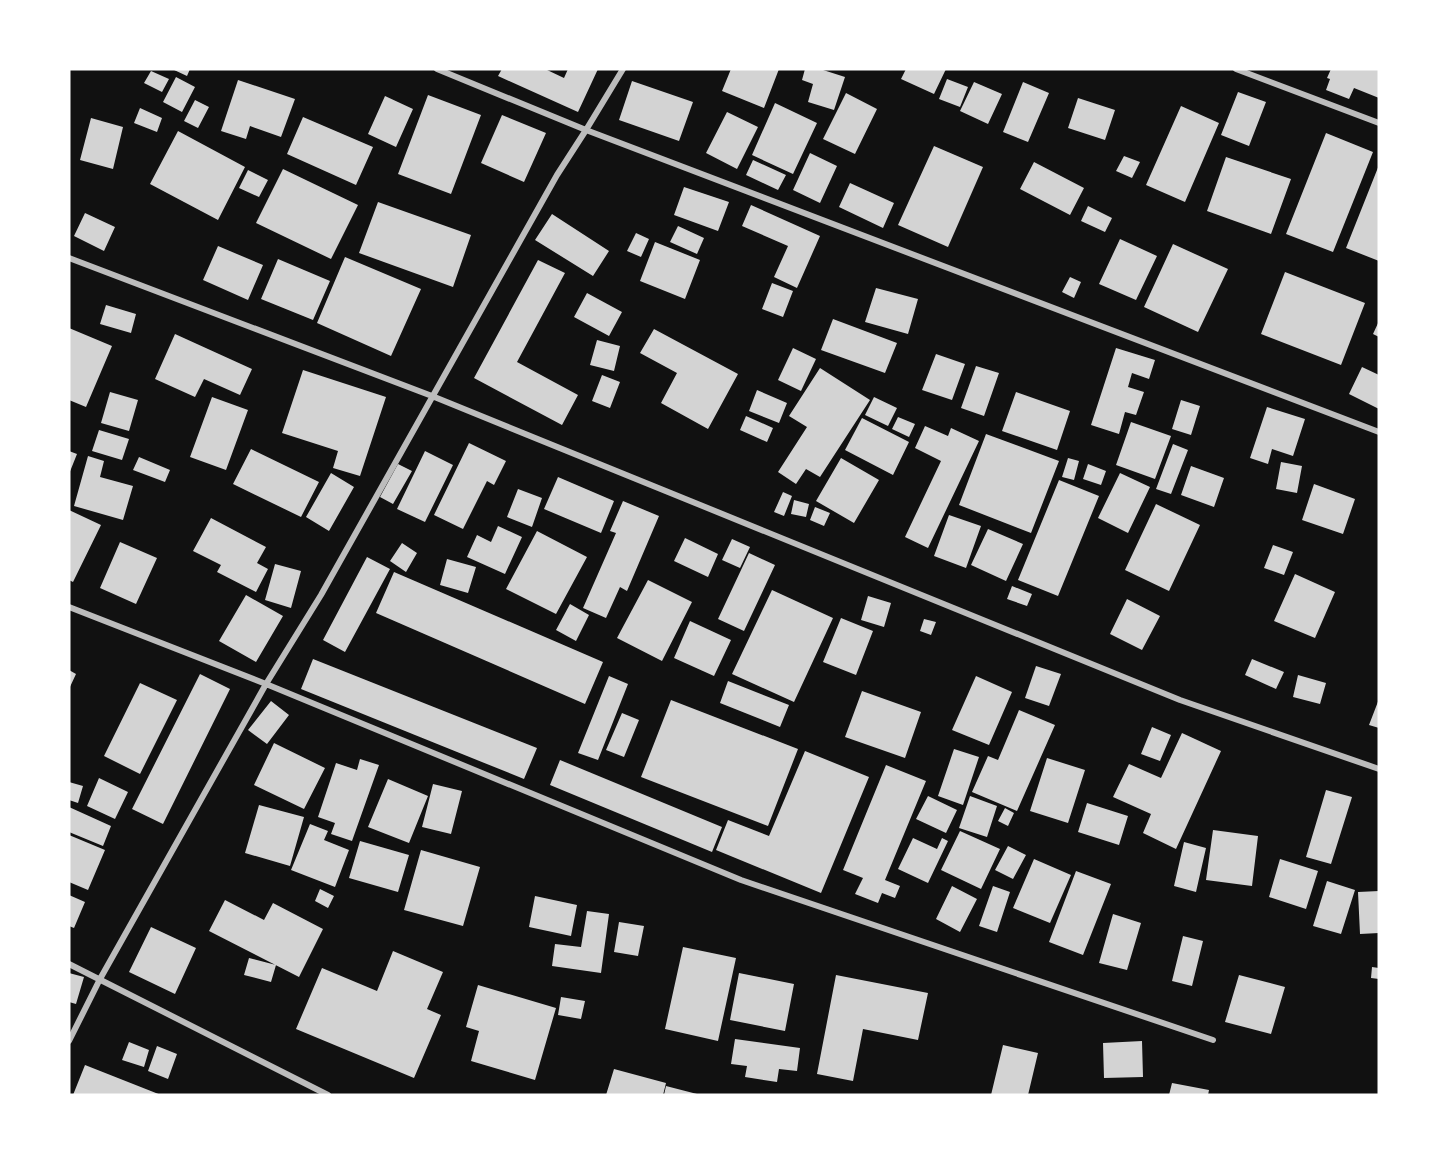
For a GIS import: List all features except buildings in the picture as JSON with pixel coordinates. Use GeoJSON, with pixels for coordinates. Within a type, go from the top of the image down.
{"type":"FeatureCollection","features":[{"type":"Feature","properties":{"kind":"street"},"geometry":{"type":"LineString","coordinates":[[437,69],[586,130],[1379,432]]}},
{"type":"Feature","properties":{"kind":"street"},"geometry":{"type":"LineString","coordinates":[[69,1041],[100,979],[266,684],[321,595],[557,175],[623,69]]}},
{"type":"Feature","properties":{"kind":"street"},"geometry":{"type":"LineString","coordinates":[[1236,69],[1379,123]]}},
{"type":"Feature","properties":{"kind":"street"},"geometry":{"type":"LineString","coordinates":[[69,258],[432,396],[1180,700],[1379,770]]}},
{"type":"Feature","properties":{"kind":"street"},"geometry":{"type":"LineString","coordinates":[[69,607],[266,684],[741,880],[1213,1040]]}},
{"type":"Feature","properties":{"kind":"street"},"geometry":{"type":"LineString","coordinates":[[69,964],[328,1095]]}}]}
